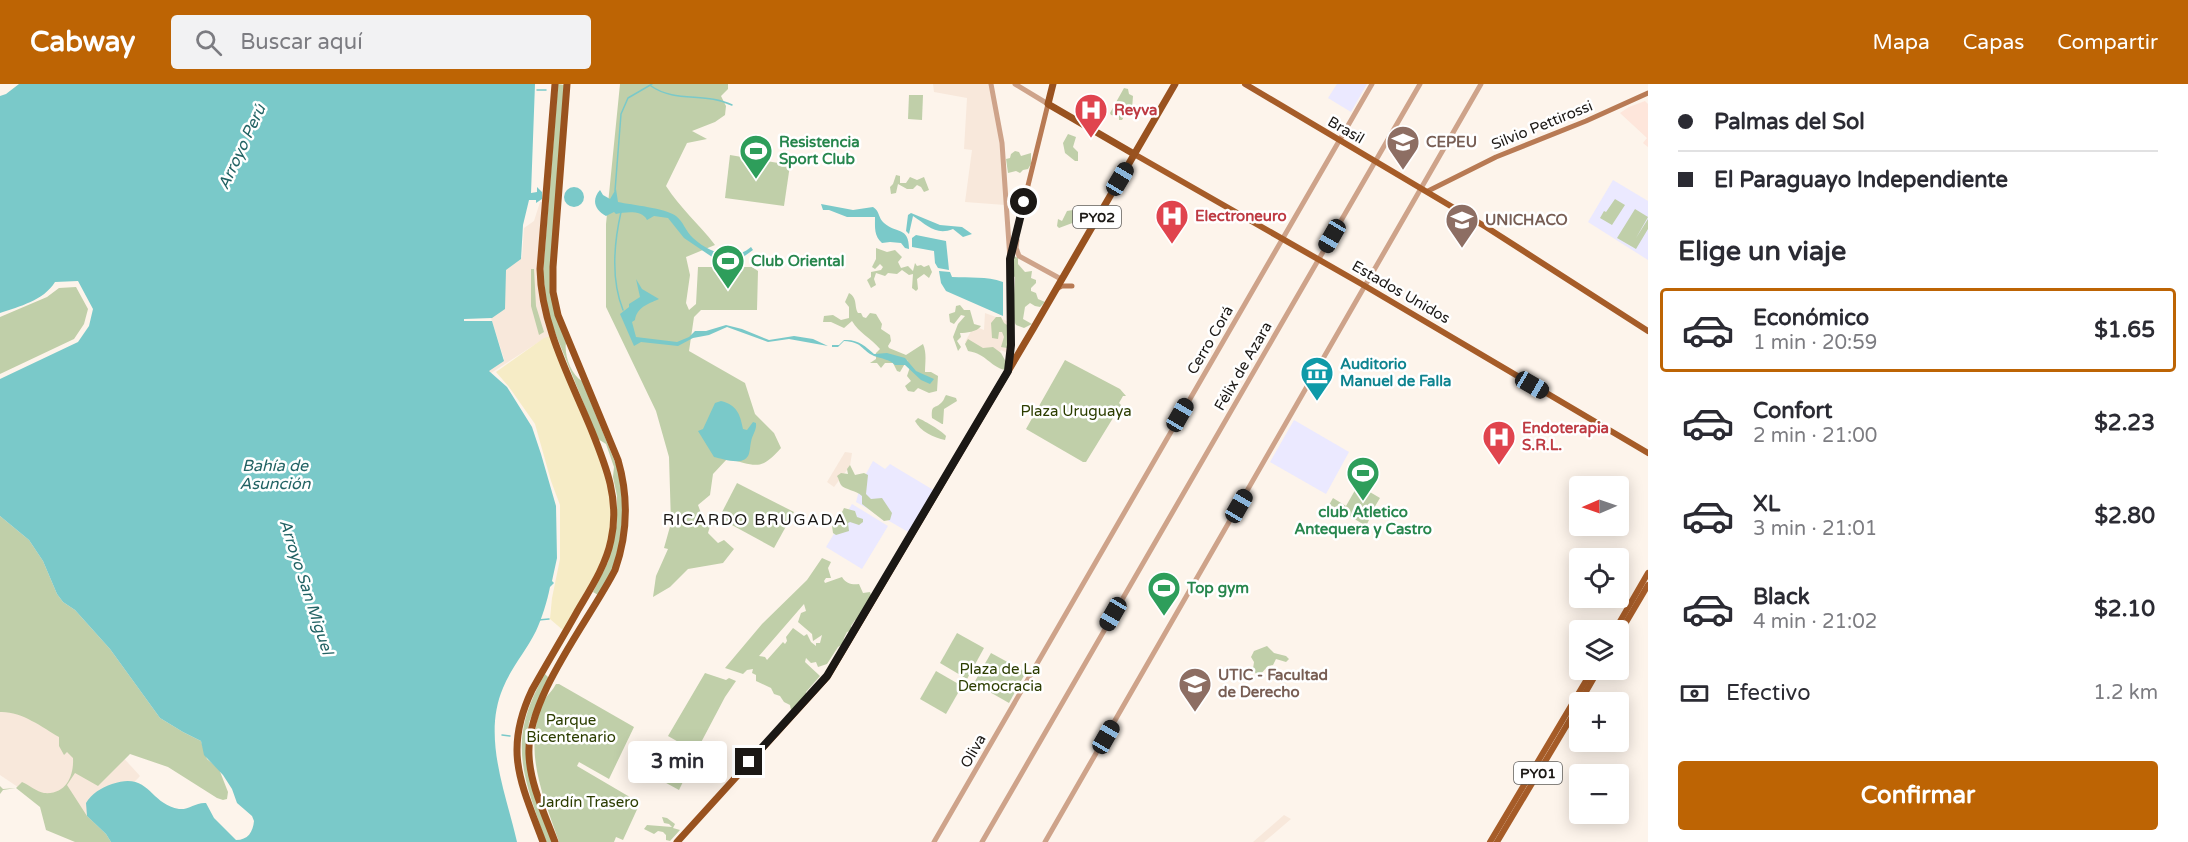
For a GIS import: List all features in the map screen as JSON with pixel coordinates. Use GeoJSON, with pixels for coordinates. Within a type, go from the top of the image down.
{"type":"FeatureCollection","features":[{"type":"Feature","properties":{"kind":"highway"},"geometry":{"type":"LineString","coordinates":[[543,842],[520,778],[516,759],[518,729],[532,690],[600,571],[611,541],[614,522],[614,497],[608,469],[555,341],[543,305],[540,269],[555,84]]}},
{"type":"Feature","properties":{"kind":"highway"},"geometry":{"type":"LineString","coordinates":[[555,842],[531,771],[529,739],[543,694],[615,570],[622,551],[627,519],[626,495],[618,460],[555,302],[553,267],[567,84]]}},
{"type":"Feature","properties":{"kind":"highway","name":"PY02"},"geometry":{"type":"LineString","coordinates":[[1048,104],[1053,84]]}},
{"type":"Feature","properties":{"kind":"highway"},"geometry":{"type":"LineString","coordinates":[[1134,154],[1175,84]]}},
{"type":"Feature","properties":{"kind":"highway","name":"Estados Unidos"},"geometry":{"type":"LineString","coordinates":[[1048,104],[1134,154]]}},
{"type":"Feature","properties":{"kind":"highway","name":"PY02"},"geometry":{"type":"LineString","coordinates":[[677,842],[827,676],[839,658],[961,455],[1134,154]]}},
{"type":"Feature","properties":{"kind":"highway"},"geometry":{"type":"LineString","coordinates":[[588,593],[598,599]]}},
{"type":"Feature","properties":{"kind":"highway"},"geometry":{"type":"LineString","coordinates":[[573,620],[583,626]]}},
{"type":"Feature","properties":{"kind":"main road","name":"Brasil"},"geometry":{"type":"LineString","coordinates":[[1245,84],[1425,190],[1648,331]]}},
{"type":"Feature","properties":{"kind":"main road","name":"Silvio Pettirossi"},"geometry":{"type":"LineString","coordinates":[[1425,190],[1496,157],[1648,93]]}},
{"type":"Feature","properties":{"kind":"main road","name":"PY02"},"geometry":{"type":"LineString","coordinates":[[1008,371],[1011,345],[1009,256],[1048,104]]}},
{"type":"Feature","properties":{"kind":"main road","name":"Estados Unidos"},"geometry":{"type":"LineString","coordinates":[[1134,154],[1365,286],[1648,453]]}},
{"type":"Feature","properties":{"kind":"main road"},"geometry":{"type":"LineString","coordinates":[[1055,290],[1062,286],[1072,286]]}},
{"type":"Feature","properties":{"kind":"main road"},"geometry":{"type":"LineString","coordinates":[[1621,620],[1648,573]]}},
{"type":"Feature","properties":{"kind":"main road"},"geometry":{"type":"LineString","coordinates":[[1627,620],[1648,585]]}},
{"type":"Feature","properties":{"kind":"main road","name":"PY01"},"geometry":{"type":"LineString","coordinates":[[1490,842],[1586,680]]}},
{"type":"Feature","properties":{"kind":"main road","name":"PY01"},"geometry":{"type":"LineString","coordinates":[[1497,842],[1569,721]]}},
{"type":"Feature","properties":{"kind":"street"},"geometry":{"type":"LineString","coordinates":[[991,84],[1002,143],[1009,256]]}},
{"type":"Feature","properties":{"kind":"street","name":"Estados Unidos"},"geometry":{"type":"LineString","coordinates":[[1015,84],[1048,104]]}},
{"type":"Feature","properties":{"kind":"street","name":"Cerro Corá"},"geometry":{"type":"LineString","coordinates":[[1033,671],[1372,84]]}},
{"type":"Feature","properties":{"kind":"street","name":"Félix de Azara"},"geometry":{"type":"LineString","coordinates":[[982,842],[1420,84]]}},
{"type":"Feature","properties":{"kind":"street"},"geometry":{"type":"LineString","coordinates":[[1425,190],[1481,84]]}},
{"type":"Feature","properties":{"kind":"street","name":"Silvio Pettirossi"},"geometry":{"type":"LineString","coordinates":[[1365,286],[1415,199],[1425,190]]}},
{"type":"Feature","properties":{"kind":"street"},"geometry":{"type":"LineString","coordinates":[[1007,198],[1024,202],[1016,251],[1019,256],[1061,279]]}},
{"type":"Feature","properties":{"kind":"street"},"geometry":{"type":"LineString","coordinates":[[1045,842],[1365,286]]}},
{"type":"Feature","properties":{"kind":"street","name":"Oliva"},"geometry":{"type":"LineString","coordinates":[[934,842],[1033,671]]}},
{"type":"Feature","properties":{"kind":"shaded area"},"geometry":{"type":"Polygon","coordinates":[[[933,84],[989,84],[1000,142],[1005,205],[965,202],[972,150],[964,149],[967,98],[934,92],[933,84]]]}},
{"type":"Feature","properties":{"kind":"shaded area"},"geometry":{"type":"Polygon","coordinates":[[[1337,84],[1367,84],[1351,112],[1328,98],[1337,84]]]}},
{"type":"Feature","properties":{"kind":"shaded area"},"geometry":{"type":"Polygon","coordinates":[[[1645,101],[1648,104],[1648,147],[1643,143],[1647,138],[1620,113],[1645,101]]]}},
{"type":"Feature","properties":{"kind":"shaded area"},"geometry":{"type":"Polygon","coordinates":[[[1613,180],[1648,201],[1648,260],[1588,222],[1613,180]]]}},
{"type":"Feature","properties":{"kind":"shaded area"},"geometry":{"type":"Polygon","coordinates":[[[540,202],[542,202],[538,267],[539,299],[551,341],[545,338],[485,377],[476,356],[495,365],[504,359],[491,318],[505,308],[504,271],[522,257],[524,228],[534,221],[540,202]]]}},
{"type":"Feature","properties":{"kind":"shaded area"},"geometry":{"type":"Polygon","coordinates":[[[985,313],[1007,321],[1007,353],[1001,350],[996,359],[965,342],[974,326],[984,330],[985,313]]]}},
{"type":"Feature","properties":{"kind":"shaded area"},"geometry":{"type":"Polygon","coordinates":[[[1294,420],[1349,452],[1326,494],[1270,462],[1294,420]]]}},
{"type":"Feature","properties":{"kind":"shaded area"},"geometry":{"type":"Polygon","coordinates":[[[845,452],[852,453],[850,466],[834,487],[827,482],[845,452]]]}},
{"type":"Feature","properties":{"kind":"shaded area"},"geometry":{"type":"Polygon","coordinates":[[[873,461],[885,469],[890,464],[935,491],[910,533],[856,502],[861,483],[873,461]]]}},
{"type":"Feature","properties":{"kind":"shaded area"},"geometry":{"type":"Polygon","coordinates":[[[852,504],[888,526],[862,569],[826,547],[852,504]]]}},
{"type":"Feature","properties":{"kind":"shaded area"},"geometry":{"type":"Polygon","coordinates":[[[0,708],[109,742],[140,776],[86,833],[0,775],[0,708]]]}},
{"type":"Feature","properties":{"kind":"shaded area"},"geometry":{"type":"Polygon","coordinates":[[[1284,815],[1291,819],[1264,842],[1253,842],[1284,815]]]}},
{"type":"Feature","properties":{"kind":"green space"},"geometry":{"type":"Polygon","coordinates":[[[558,84],[564,85],[551,274],[566,343],[567,358],[575,374],[582,381],[617,467],[624,516],[618,554],[611,573],[598,595],[593,592],[608,562],[617,524],[614,467],[606,444],[598,439],[548,315],[543,274],[558,84]]]}},
{"type":"Feature","properties":{"kind":"green space"},"geometry":{"type":"Polygon","coordinates":[[[620,84],[728,84],[728,89],[721,96],[726,106],[725,115],[715,122],[692,131],[707,139],[687,143],[666,186],[715,245],[686,257],[690,275],[686,303],[689,310],[696,304],[698,267],[752,267],[758,271],[757,310],[701,310],[694,317],[689,351],[745,383],[755,414],[774,433],[781,448],[762,464],[727,459],[713,474],[710,495],[698,505],[702,516],[710,526],[708,533],[718,543],[724,540],[734,549],[723,563],[688,569],[670,587],[653,597],[656,576],[668,549],[664,548],[671,523],[669,457],[656,411],[606,307],[606,224],[620,84]]]}},
{"type":"Feature","properties":{"kind":"green space"},"geometry":{"type":"Polygon","coordinates":[[[1124,88],[1128,89],[1129,94],[1133,96],[1132,109],[1122,120],[1119,120],[1119,116],[1110,113],[1124,88]]]}},
{"type":"Feature","properties":{"kind":"green space"},"geometry":{"type":"Polygon","coordinates":[[[909,95],[923,95],[922,120],[908,119],[909,95]]]}},
{"type":"Feature","properties":{"kind":"green space"},"geometry":{"type":"Polygon","coordinates":[[[1068,134],[1076,137],[1073,147],[1078,152],[1078,161],[1065,153],[1063,143],[1068,134]]]}},
{"type":"Feature","properties":{"kind":"green space"},"geometry":{"type":"Polygon","coordinates":[[[1015,151],[1021,156],[1031,153],[1031,164],[1028,169],[1020,173],[1016,171],[1008,173],[1006,159],[1010,158],[1015,151]]]}},
{"type":"Feature","properties":{"kind":"green space","name":"Resistencia Sport Club"},"geometry":{"type":"Polygon","coordinates":[[[730,155],[790,165],[784,206],[725,198],[730,155]]]}},
{"type":"Feature","properties":{"kind":"green space"},"geometry":{"type":"Polygon","coordinates":[[[896,175],[900,176],[900,183],[906,183],[910,177],[917,180],[924,177],[929,190],[924,192],[917,185],[913,189],[907,189],[898,184],[896,193],[891,194],[890,187],[896,175]]]}},
{"type":"Feature","properties":{"kind":"green space"},"geometry":{"type":"Polygon","coordinates":[[[1615,199],[1625,205],[1612,225],[1600,218],[1615,199]]]}},
{"type":"Feature","properties":{"kind":"green space"},"geometry":{"type":"Polygon","coordinates":[[[1635,209],[1648,217],[1636,238],[1648,219],[1648,229],[1636,249],[1617,238],[1635,209]]]}},
{"type":"Feature","properties":{"kind":"green space"},"geometry":{"type":"Polygon","coordinates":[[[1073,210],[1082,216],[1083,226],[1075,222],[1059,228],[1058,219],[1062,221],[1067,211],[1073,210]]]}},
{"type":"Feature","properties":{"kind":"green space"},"geometry":{"type":"Polygon","coordinates":[[[876,248],[887,252],[895,250],[902,257],[898,262],[901,268],[908,266],[913,271],[915,263],[917,266],[924,267],[929,265],[932,272],[929,278],[924,274],[917,279],[918,289],[916,291],[912,288],[913,274],[909,275],[902,270],[897,274],[888,273],[885,276],[876,273],[874,279],[876,285],[871,288],[867,280],[871,277],[871,272],[881,270],[883,267],[880,264],[875,269],[872,267],[876,259],[876,248]]]}},
{"type":"Feature","properties":{"kind":"green space"},"geometry":{"type":"Polygon","coordinates":[[[1012,255],[1018,258],[1018,264],[1025,272],[1032,271],[1031,278],[1036,280],[1036,283],[1031,291],[1036,293],[1038,299],[1045,302],[1040,307],[1030,303],[1025,307],[1023,319],[1032,324],[1024,328],[1016,325],[1013,309],[1015,277],[1011,275],[1012,255]]]}},
{"type":"Feature","properties":{"kind":"green space"},"geometry":{"type":"Polygon","coordinates":[[[531,269],[534,269],[536,306],[544,332],[539,335],[531,306],[531,269]]]}},
{"type":"Feature","properties":{"kind":"green space"},"geometry":{"type":"Polygon","coordinates":[[[76,287],[88,309],[84,324],[74,339],[0,374],[0,317],[47,297],[59,288],[76,287]]]}},
{"type":"Feature","properties":{"kind":"green space"},"geometry":{"type":"Polygon","coordinates":[[[849,293],[854,297],[858,313],[861,313],[863,317],[866,318],[870,313],[876,314],[882,324],[881,329],[890,335],[889,348],[906,355],[923,344],[925,372],[938,376],[937,391],[929,393],[918,388],[914,392],[908,391],[905,386],[911,381],[907,376],[910,367],[907,360],[900,372],[893,363],[885,363],[881,368],[877,363],[870,363],[876,359],[876,353],[880,349],[852,321],[844,328],[831,322],[823,322],[824,316],[833,315],[841,320],[849,318],[849,307],[845,302],[849,293]]]}},
{"type":"Feature","properties":{"kind":"green space"},"geometry":{"type":"Polygon","coordinates":[[[960,305],[964,310],[970,310],[974,324],[981,326],[974,331],[960,333],[961,337],[957,341],[961,347],[958,351],[953,337],[958,324],[965,316],[961,315],[954,324],[950,322],[949,314],[955,312],[956,306],[960,305]]]}},
{"type":"Feature","properties":{"kind":"green space"},"geometry":{"type":"Polygon","coordinates":[[[996,317],[1001,317],[1007,325],[1009,345],[1007,348],[1001,347],[1004,337],[1002,332],[999,332],[998,339],[992,338],[991,323],[996,317]]]}},
{"type":"Feature","properties":{"kind":"green space"},"geometry":{"type":"Polygon","coordinates":[[[968,339],[983,348],[993,347],[1001,353],[1006,362],[1005,370],[980,355],[968,351],[965,344],[968,339]]]}},
{"type":"Feature","properties":{"kind":"green space","name":"Plaza Uruguaya"},"geometry":{"type":"Polygon","coordinates":[[[1065,360],[1120,389],[1126,396],[1123,396],[1119,403],[1121,405],[1086,462],[1026,429],[1065,360]]]}},
{"type":"Feature","properties":{"kind":"green space"},"geometry":{"type":"Polygon","coordinates":[[[946,395],[956,398],[957,401],[944,409],[942,424],[932,418],[932,410],[942,402],[946,395]]]}},
{"type":"Feature","properties":{"kind":"green space"},"geometry":{"type":"Polygon","coordinates":[[[918,418],[944,434],[945,440],[924,431],[915,421],[918,418]]]}},
{"type":"Feature","properties":{"kind":"green space"},"geometry":{"type":"Polygon","coordinates":[[[850,465],[855,475],[864,473],[868,475],[866,494],[871,499],[882,498],[892,513],[890,520],[884,521],[862,504],[862,496],[841,485],[837,476],[841,473],[848,474],[847,469],[850,465]]]}},
{"type":"Feature","properties":{"kind":"green space"},"geometry":{"type":"Polygon","coordinates":[[[737,483],[794,512],[774,548],[719,518],[737,483]]]}},
{"type":"Feature","properties":{"kind":"green space","name":"club Atletico Antequera y Castro"},"geometry":{"type":"Polygon","coordinates":[[[1358,485],[1380,498],[1368,518],[1353,510],[1369,520],[1366,526],[1329,505],[1333,498],[1346,506],[1358,485]]]}},
{"type":"Feature","properties":{"kind":"green space"},"geometry":{"type":"Polygon","coordinates":[[[844,508],[855,511],[857,517],[863,519],[863,522],[859,525],[850,522],[848,523],[849,531],[836,535],[833,533],[832,526],[844,508]]]}},
{"type":"Feature","properties":{"kind":"green space"},"geometry":{"type":"Polygon","coordinates":[[[0,516],[29,540],[43,561],[57,594],[63,602],[75,610],[110,649],[160,718],[201,741],[207,759],[219,769],[228,792],[227,799],[217,798],[168,767],[130,754],[98,786],[75,773],[67,785],[87,816],[111,842],[75,842],[46,830],[40,807],[16,788],[22,782],[44,793],[58,791],[70,778],[73,758],[67,752],[64,755],[59,746],[59,737],[16,714],[0,712],[0,516]]]}},
{"type":"Feature","properties":{"kind":"green space"},"geometry":{"type":"Polygon","coordinates":[[[822,558],[831,562],[828,568],[831,578],[826,578],[825,583],[842,577],[850,584],[859,584],[863,593],[870,592],[872,598],[859,621],[855,620],[843,644],[838,647],[827,664],[818,667],[816,662],[811,663],[806,658],[805,662],[820,676],[806,692],[806,698],[791,710],[790,705],[774,694],[771,688],[756,681],[756,675],[752,673],[753,669],[743,674],[725,668],[762,624],[807,580],[822,558]],[[804,604],[759,656],[767,660],[783,642],[785,644],[786,637],[793,628],[804,636],[807,634],[816,646],[816,643],[820,643],[822,635],[813,641],[812,634],[798,622],[801,613],[806,611],[804,604]]]}},
{"type":"Feature","properties":{"kind":"green space"},"geometry":{"type":"Polygon","coordinates":[[[957,633],[984,648],[967,679],[940,663],[957,633]]]}},
{"type":"Feature","properties":{"kind":"green space"},"geometry":{"type":"Polygon","coordinates":[[[1267,646],[1274,653],[1289,659],[1286,662],[1276,659],[1273,665],[1268,666],[1258,677],[1253,669],[1254,662],[1251,657],[1254,651],[1267,646]]]}},
{"type":"Feature","properties":{"kind":"green space","name":"Plaza de La Democracia"},"geometry":{"type":"Polygon","coordinates":[[[991,653],[1026,672],[1009,703],[974,683],[991,653]]]}},
{"type":"Feature","properties":{"kind":"green space"},"geometry":{"type":"Polygon","coordinates":[[[936,671],[962,686],[946,714],[920,699],[936,671]]]}},
{"type":"Feature","properties":{"kind":"green space"},"geometry":{"type":"Polygon","coordinates":[[[705,673],[736,681],[696,752],[668,736],[705,673]]]}},
{"type":"Feature","properties":{"kind":"green space"},"geometry":{"type":"Polygon","coordinates":[[[545,674],[549,678],[529,722],[526,756],[553,842],[546,842],[525,777],[522,758],[525,719],[545,674]]]}},
{"type":"Feature","properties":{"kind":"green space","name":"Parque Bicentenario"},"geometry":{"type":"Polygon","coordinates":[[[556,684],[634,727],[609,779],[579,762],[577,766],[640,803],[623,840],[616,837],[614,842],[559,842],[541,789],[535,753],[538,717],[545,699],[556,684]]]}},
{"type":"Feature","properties":{"kind":"green space"},"geometry":{"type":"Polygon","coordinates":[[[664,743],[693,761],[679,790],[646,772],[664,743]]]}},
{"type":"Feature","properties":{"kind":"green space"},"geometry":{"type":"Polygon","coordinates":[[[662,817],[675,824],[673,828],[680,830],[670,841],[666,840],[663,832],[658,831],[654,834],[644,829],[647,825],[672,827],[664,823],[662,817]]]}},
{"type":"Feature","properties":{"kind":"sand"},"geometry":{"type":"Polygon","coordinates":[[[551,336],[606,469],[612,497],[609,540],[599,567],[564,631],[550,619],[560,559],[560,505],[535,424],[496,372],[544,338],[551,336]]]}},
{"type":"Feature","properties":{"kind":"water","name":"Bahía de Asunción"},"geometry":{"type":"Polygon","coordinates":[[[19,84],[535,84],[531,193],[537,192],[537,187],[542,192],[542,199],[536,203],[536,200],[529,200],[523,225],[521,259],[506,270],[505,309],[492,318],[464,319],[464,321],[492,321],[504,361],[489,371],[507,387],[532,427],[556,506],[557,558],[552,581],[554,583],[550,587],[536,631],[510,673],[497,707],[495,745],[502,785],[517,842],[111,842],[87,816],[88,799],[101,789],[125,781],[142,785],[161,801],[179,809],[206,803],[214,818],[236,840],[244,839],[249,835],[254,821],[252,816],[237,803],[223,775],[204,755],[201,741],[160,718],[110,649],[75,610],[63,602],[57,594],[43,561],[29,540],[0,516],[0,379],[78,342],[89,326],[93,309],[78,281],[55,282],[38,298],[0,313],[0,96],[19,84]]]}},
{"type":"Feature","properties":{"kind":"water"},"geometry":{"type":"Polygon","coordinates":[[[574,187],[581,190],[584,197],[581,204],[574,207],[567,204],[564,197],[567,190],[574,187]]]}},
{"type":"Feature","properties":{"kind":"water"},"geometry":{"type":"Polygon","coordinates":[[[616,189],[618,202],[671,213],[678,218],[693,238],[713,251],[737,254],[751,247],[753,250],[739,260],[718,261],[684,238],[668,218],[654,216],[647,220],[633,212],[616,214],[614,212],[606,216],[597,208],[595,201],[597,194],[600,190],[610,199],[616,189]]]}},
{"type":"Feature","properties":{"kind":"water"},"geometry":{"type":"Polygon","coordinates":[[[821,204],[853,210],[873,207],[884,223],[907,237],[909,249],[901,243],[882,243],[876,235],[875,217],[847,217],[823,210],[821,204]]]}},
{"type":"Feature","properties":{"kind":"water"},"geometry":{"type":"Polygon","coordinates":[[[911,213],[940,225],[962,227],[972,234],[963,237],[953,229],[937,230],[913,216],[909,234],[906,231],[908,215],[911,213]]]}},
{"type":"Feature","properties":{"kind":"water"},"geometry":{"type":"Polygon","coordinates":[[[916,235],[946,241],[949,270],[938,268],[934,251],[912,247],[912,238],[916,235]]]}},
{"type":"Feature","properties":{"kind":"water"},"geometry":{"type":"Polygon","coordinates":[[[939,271],[950,272],[952,277],[984,278],[1003,282],[1003,316],[946,291],[941,283],[939,271]]]}},
{"type":"Feature","properties":{"kind":"water"},"geometry":{"type":"Polygon","coordinates":[[[636,279],[642,289],[659,299],[644,306],[638,312],[632,322],[636,337],[677,342],[689,337],[695,331],[706,331],[726,325],[769,340],[794,336],[813,339],[828,346],[789,339],[768,342],[727,327],[709,335],[693,338],[678,346],[641,342],[634,346],[620,314],[640,297],[636,279]]]}},
{"type":"Feature","properties":{"kind":"water"},"geometry":{"type":"Polygon","coordinates":[[[844,340],[857,342],[874,354],[887,353],[905,358],[916,371],[934,379],[930,384],[921,380],[905,365],[895,365],[888,360],[874,356],[855,343],[844,341],[838,347],[832,347],[844,340]]]}},
{"type":"Feature","properties":{"kind":"water"},"geometry":{"type":"Polygon","coordinates":[[[721,401],[731,405],[737,411],[743,429],[747,430],[753,422],[756,423],[749,455],[741,461],[714,457],[698,431],[703,429],[715,403],[721,401]]]}},
{"type":"Feature","properties":{"kind":"waterway"},"geometry":{"type":"LineString","coordinates":[[615,191],[621,114],[628,98],[652,84]]}},
{"type":"Feature","properties":{"kind":"waterway"},"geometry":{"type":"LineString","coordinates":[[651,86],[670,94],[712,99],[732,105]]}},
{"type":"Feature","properties":{"kind":"waterway"},"geometry":{"type":"LineString","coordinates":[[537,90],[546,90]]}},
{"type":"Feature","properties":{"kind":"waterway"},"geometry":{"type":"LineString","coordinates":[[621,212],[615,274],[623,310]]}},
{"type":"Feature","properties":{"kind":"waterway"},"geometry":{"type":"LineString","coordinates":[[538,620],[549,619]]}},
{"type":"Feature","properties":{"kind":"waterway"},"geometry":{"type":"LineString","coordinates":[[502,735],[510,736]]}},
{"type":"Feature","properties":{"kind":"place","name":"Reyva"},"geometry":{"type":"Point","coordinates":[1091,139]}},
{"type":"Feature","properties":{"kind":"place","name":"CEPEU"},"geometry":{"type":"Point","coordinates":[1403,171]}},
{"type":"Feature","properties":{"kind":"place","name":"Resistencia Sport Club"},"geometry":{"type":"Point","coordinates":[756,180]}},
{"type":"Feature","properties":{"kind":"place","name":"Electroneuro"},"geometry":{"type":"Point","coordinates":[1172,245]}},
{"type":"Feature","properties":{"kind":"place","name":"UNICHACO"},"geometry":{"type":"Point","coordinates":[1462,249]}},
{"type":"Feature","properties":{"kind":"place","name":"Club Oriental"},"geometry":{"type":"Point","coordinates":[728,290]}},
{"type":"Feature","properties":{"kind":"place","name":"Auditorio Manuel de Falla"},"geometry":{"type":"Point","coordinates":[1317,402]}},
{"type":"Feature","properties":{"kind":"place","name":"Endoterapia S.R.L."},"geometry":{"type":"Point","coordinates":[1499,466]}},
{"type":"Feature","properties":{"kind":"place","name":"club Atletico Antequera y Castro"},"geometry":{"type":"Point","coordinates":[1363,502]}},
{"type":"Feature","properties":{"kind":"place","name":"Top gym"},"geometry":{"type":"Point","coordinates":[1164,617]}},
{"type":"Feature","properties":{"kind":"place","name":"UTIC - Facultad de Derecho"},"geometry":{"type":"Point","coordinates":[1195,713]}},
{"type":"Feature","properties":{"kind":"district","name":"RICARDO BRUGADA"},"geometry":{"type":"Point","coordinates":[755,520]}},
{"type":"Feature","properties":{"kind":"route"},"geometry":{"type":"LineString","coordinates":[[749,762],[827,676],[1008,371],[1011,345],[1010,259],[1024,202]]}},
{"type":"Feature","properties":{"kind":"water label","name":"Arroyo Perú"},"geometry":{"type":"Point","coordinates":[242,147]}},
{"type":"Feature","properties":{"kind":"water label","name":"Arroyo San Miguel"},"geometry":{"type":"Point","coordinates":[306,587]}},
{"type":"Feature","properties":{"kind":"park label","name":"Jardín Trasero"},"geometry":{"type":"Point","coordinates":[589,802]}}]}
